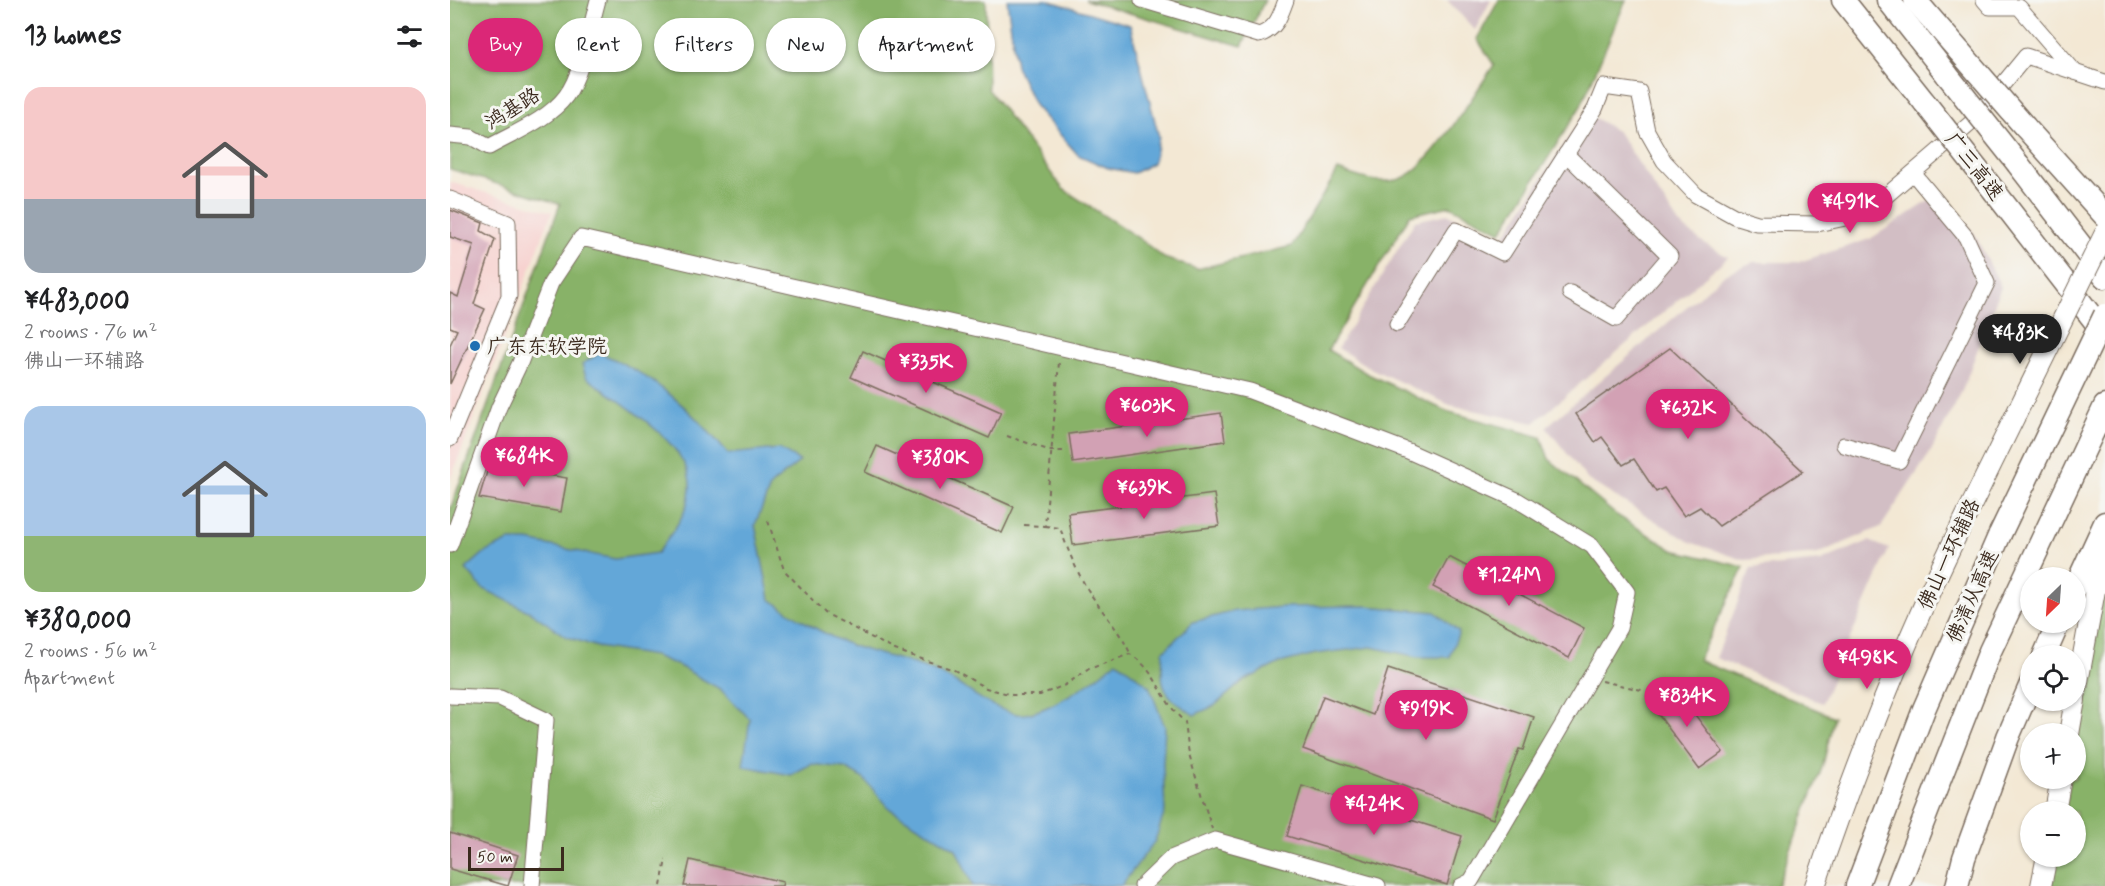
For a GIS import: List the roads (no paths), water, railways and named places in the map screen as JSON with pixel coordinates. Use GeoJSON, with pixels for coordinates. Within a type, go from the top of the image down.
{"type":"FeatureCollection","features":[{"type":"Feature","properties":{"kind":"highway","name":"广三高速"},"geometry":{"type":"LineString","coordinates":[[1843,0],[2105,334]]}},
{"type":"Feature","properties":{"kind":"highway","name":"广三高速"},"geometry":{"type":"LineString","coordinates":[[1888,0],[2105,277]]}},
{"type":"Feature","properties":{"kind":"highway"},"geometry":{"type":"LineString","coordinates":[[1915,0],[2105,216]]}},
{"type":"Feature","properties":{"kind":"highway","name":"佛清从高速"},"geometry":{"type":"LineString","coordinates":[[1857,886],[1924,709],[1977,584],[2105,315]]}},
{"type":"Feature","properties":{"kind":"highway","name":"佛清从高速"},"geometry":{"type":"LineString","coordinates":[[1898,886],[1943,766],[1990,651],[2105,406]]}},
{"type":"Feature","properties":{"kind":"highway"},"geometry":{"type":"LineString","coordinates":[[2085,567],[2105,523]]}},
{"type":"Feature","properties":{"kind":"highway"},"geometry":{"type":"LineString","coordinates":[[1957,886],[1964,858],[2020,709]]}},
{"type":"Feature","properties":{"kind":"highway"},"geometry":{"type":"LineString","coordinates":[[1906,886],[1943,766]]}},
{"type":"Feature","properties":{"kind":"highway"},"geometry":{"type":"LineString","coordinates":[[1948,886],[1964,858]]}},
{"type":"Feature","properties":{"kind":"main road","name":"佛山一环辅路"},"geometry":{"type":"LineString","coordinates":[[1815,886],[1886,692],[1933,582],[2105,233]]}},
{"type":"Feature","properties":{"kind":"main road"},"geometry":{"type":"LineString","coordinates":[[2085,645],[2105,533]]}},
{"type":"Feature","properties":{"kind":"main road"},"geometry":{"type":"LineString","coordinates":[[2041,886],[2045,867]]}},
{"type":"Feature","properties":{"kind":"street","name":"鸿基路"},"geometry":{"type":"LineString","coordinates":[[450,135],[471,137],[489,147],[545,115],[565,98],[573,83],[598,0]]}},
{"type":"Feature","properties":{"kind":"street"},"geometry":{"type":"LineString","coordinates":[[1142,0],[1259,35],[1271,31],[1280,18],[1286,0]]}},
{"type":"Feature","properties":{"kind":"street"},"geometry":{"type":"LineString","coordinates":[[1984,0],[1990,6],[2019,7],[2075,72]]}},
{"type":"Feature","properties":{"kind":"street"},"geometry":{"type":"LineString","coordinates":[[1397,324],[1456,230],[1503,253],[1595,109],[1604,87],[1639,92],[1647,131],[1664,161],[1696,195],[1734,216],[1757,223],[1817,224],[1850,217],[1887,195],[1971,123],[2026,56],[2105,82]]}},
{"type":"Feature","properties":{"kind":"street"},"geometry":{"type":"LineString","coordinates":[[1566,154],[1670,256],[1616,319],[1570,293]]}},
{"type":"Feature","properties":{"kind":"street"},"geometry":{"type":"LineString","coordinates":[[1844,445],[1899,460],[1987,283],[1966,237],[1913,173]]}},
{"type":"Feature","properties":{"kind":"street"},"geometry":{"type":"LineString","coordinates":[[450,199],[508,223],[509,296],[450,439]]}},
{"type":"Feature","properties":{"kind":"street"},"geometry":{"type":"LineString","coordinates":[[450,545],[500,407],[551,283],[581,238],[1250,391],[1408,450],[1516,500],[1592,546],[1627,592],[1619,628],[1470,884]]}},
{"type":"Feature","properties":{"kind":"street"},"geometry":{"type":"LineString","coordinates":[[450,696],[500,698],[546,720],[532,886]]}},
{"type":"Feature","properties":{"kind":"street"},"geometry":{"type":"LineString","coordinates":[[1142,886],[1171,858],[1215,840],[1378,886]]}},
{"type":"Feature","properties":{"kind":"water"},"geometry":{"type":"Polygon","coordinates":[[[1007,0],[1047,0],[1130,25],[1159,137],[1153,163],[1134,173],[1108,168],[1078,155],[1034,105],[1016,66],[1007,0]]]}},
{"type":"Feature","properties":{"kind":"water"},"geometry":{"type":"Polygon","coordinates":[[[600,353],[637,371],[670,395],[686,408],[728,454],[779,449],[800,461],[771,485],[755,525],[770,599],[800,619],[853,646],[930,669],[996,707],[1017,714],[1028,714],[1055,703],[1084,686],[1117,661],[1149,686],[1165,727],[1163,764],[1165,811],[1155,841],[1121,886],[973,886],[956,849],[890,809],[864,779],[845,768],[811,764],[791,775],[743,766],[750,719],[720,689],[679,666],[655,656],[597,647],[565,636],[532,613],[482,588],[466,569],[484,553],[509,541],[528,541],[615,559],[657,553],[683,515],[689,497],[688,472],[679,455],[651,425],[586,377],[582,364],[600,353]]]}},
{"type":"Feature","properties":{"kind":"water"},"geometry":{"type":"Polygon","coordinates":[[[1365,606],[1435,612],[1459,632],[1449,657],[1419,657],[1371,647],[1315,654],[1280,663],[1243,681],[1214,706],[1194,715],[1175,701],[1165,690],[1162,675],[1163,652],[1193,622],[1235,611],[1282,607],[1365,606]]]}},
{"type":"Feature","properties":{"kind":"place","name":"广东东软学院"},"geometry":{"type":"Point","coordinates":[475,346]}}]}
